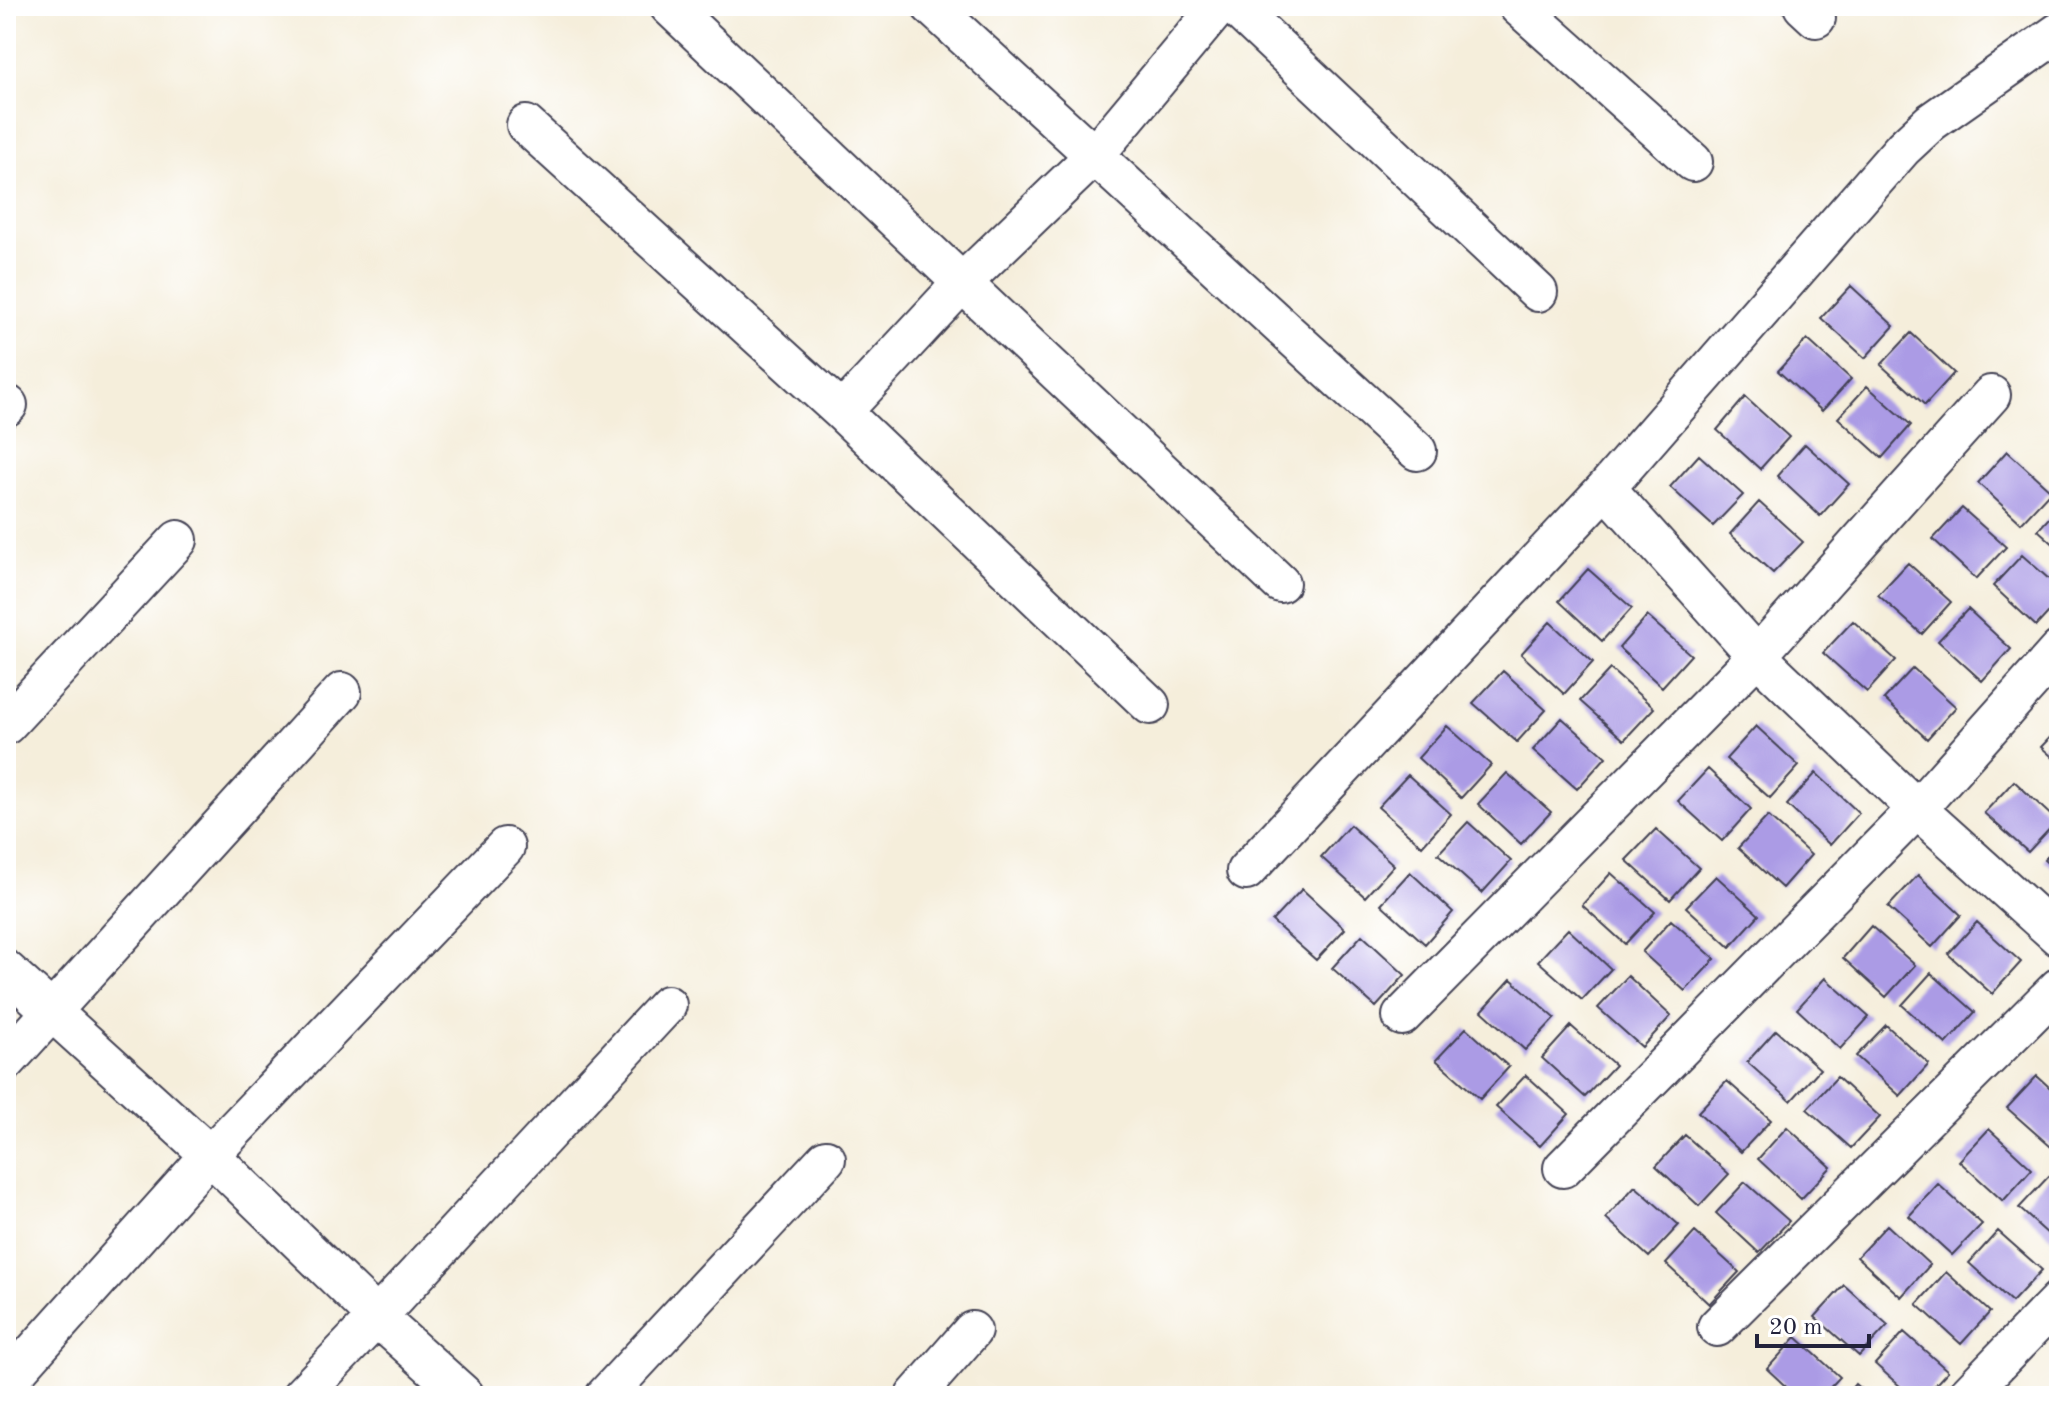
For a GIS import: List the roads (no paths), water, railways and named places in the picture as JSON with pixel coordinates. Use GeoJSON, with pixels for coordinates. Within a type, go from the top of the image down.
{"type":"FeatureCollection","features":[{"type":"Feature","properties":{"kind":"street"},"geometry":{"type":"LineString","coordinates":[[669,6],[1280,583]]}},
{"type":"Feature","properties":{"kind":"street"},"geometry":{"type":"LineString","coordinates":[[931,6],[1417,451]]}},
{"type":"Feature","properties":{"kind":"street"},"geometry":{"type":"LineString","coordinates":[[1518,6],[1693,162]]}},
{"type":"Feature","properties":{"kind":"street"},"geometry":{"type":"LineString","coordinates":[[842,412],[962,283],[1094,156],[1220,7],[1538,292]]}},
{"type":"Feature","properties":{"kind":"street"},"geometry":{"type":"LineString","coordinates":[[1246,871],[1606,488],[1903,148],[1931,122],[2059,32]]}},
{"type":"Feature","properties":{"kind":"street"},"geometry":{"type":"LineString","coordinates":[[526,125],[842,412],[1150,705]]}},
{"type":"Feature","properties":{"kind":"street"},"geometry":{"type":"LineString","coordinates":[[1402,1016],[1757,656],[1991,395]]}},
{"type":"Feature","properties":{"kind":"street"},"geometry":{"type":"LineString","coordinates":[[1606,488],[1757,656],[1917,809],[2059,937]]}},
{"type":"Feature","properties":{"kind":"street"},"geometry":{"type":"LineString","coordinates":[[6,725],[178,540]]}},
{"type":"Feature","properties":{"kind":"street"},"geometry":{"type":"LineString","coordinates":[[1563,1168],[1917,809],[2059,650]]}},
{"type":"Feature","properties":{"kind":"street"},"geometry":{"type":"LineString","coordinates":[[6,1062],[342,692]]}},
{"type":"Feature","properties":{"kind":"street"},"geometry":{"type":"LineString","coordinates":[[6,1383],[210,1155],[505,847]]}},
{"type":"Feature","properties":{"kind":"street"},"geometry":{"type":"LineString","coordinates":[[6,970],[210,1155],[377,1317],[465,1396]]}},
{"type":"Feature","properties":{"kind":"street"},"geometry":{"type":"LineString","coordinates":[[1717,1327],[2059,987]]}},
{"type":"Feature","properties":{"kind":"street"},"geometry":{"type":"LineString","coordinates":[[301,1396],[667,1005]]}},
{"type":"Feature","properties":{"kind":"street"},"geometry":{"type":"LineString","coordinates":[[605,1396],[826,1159]]}},
{"type":"Feature","properties":{"kind":"street"},"geometry":{"type":"LineString","coordinates":[[1966,1396],[2059,1300]]}},
{"type":"Feature","properties":{"kind":"street"},"geometry":{"type":"LineString","coordinates":[[915,1396],[972,1331]]}}]}
